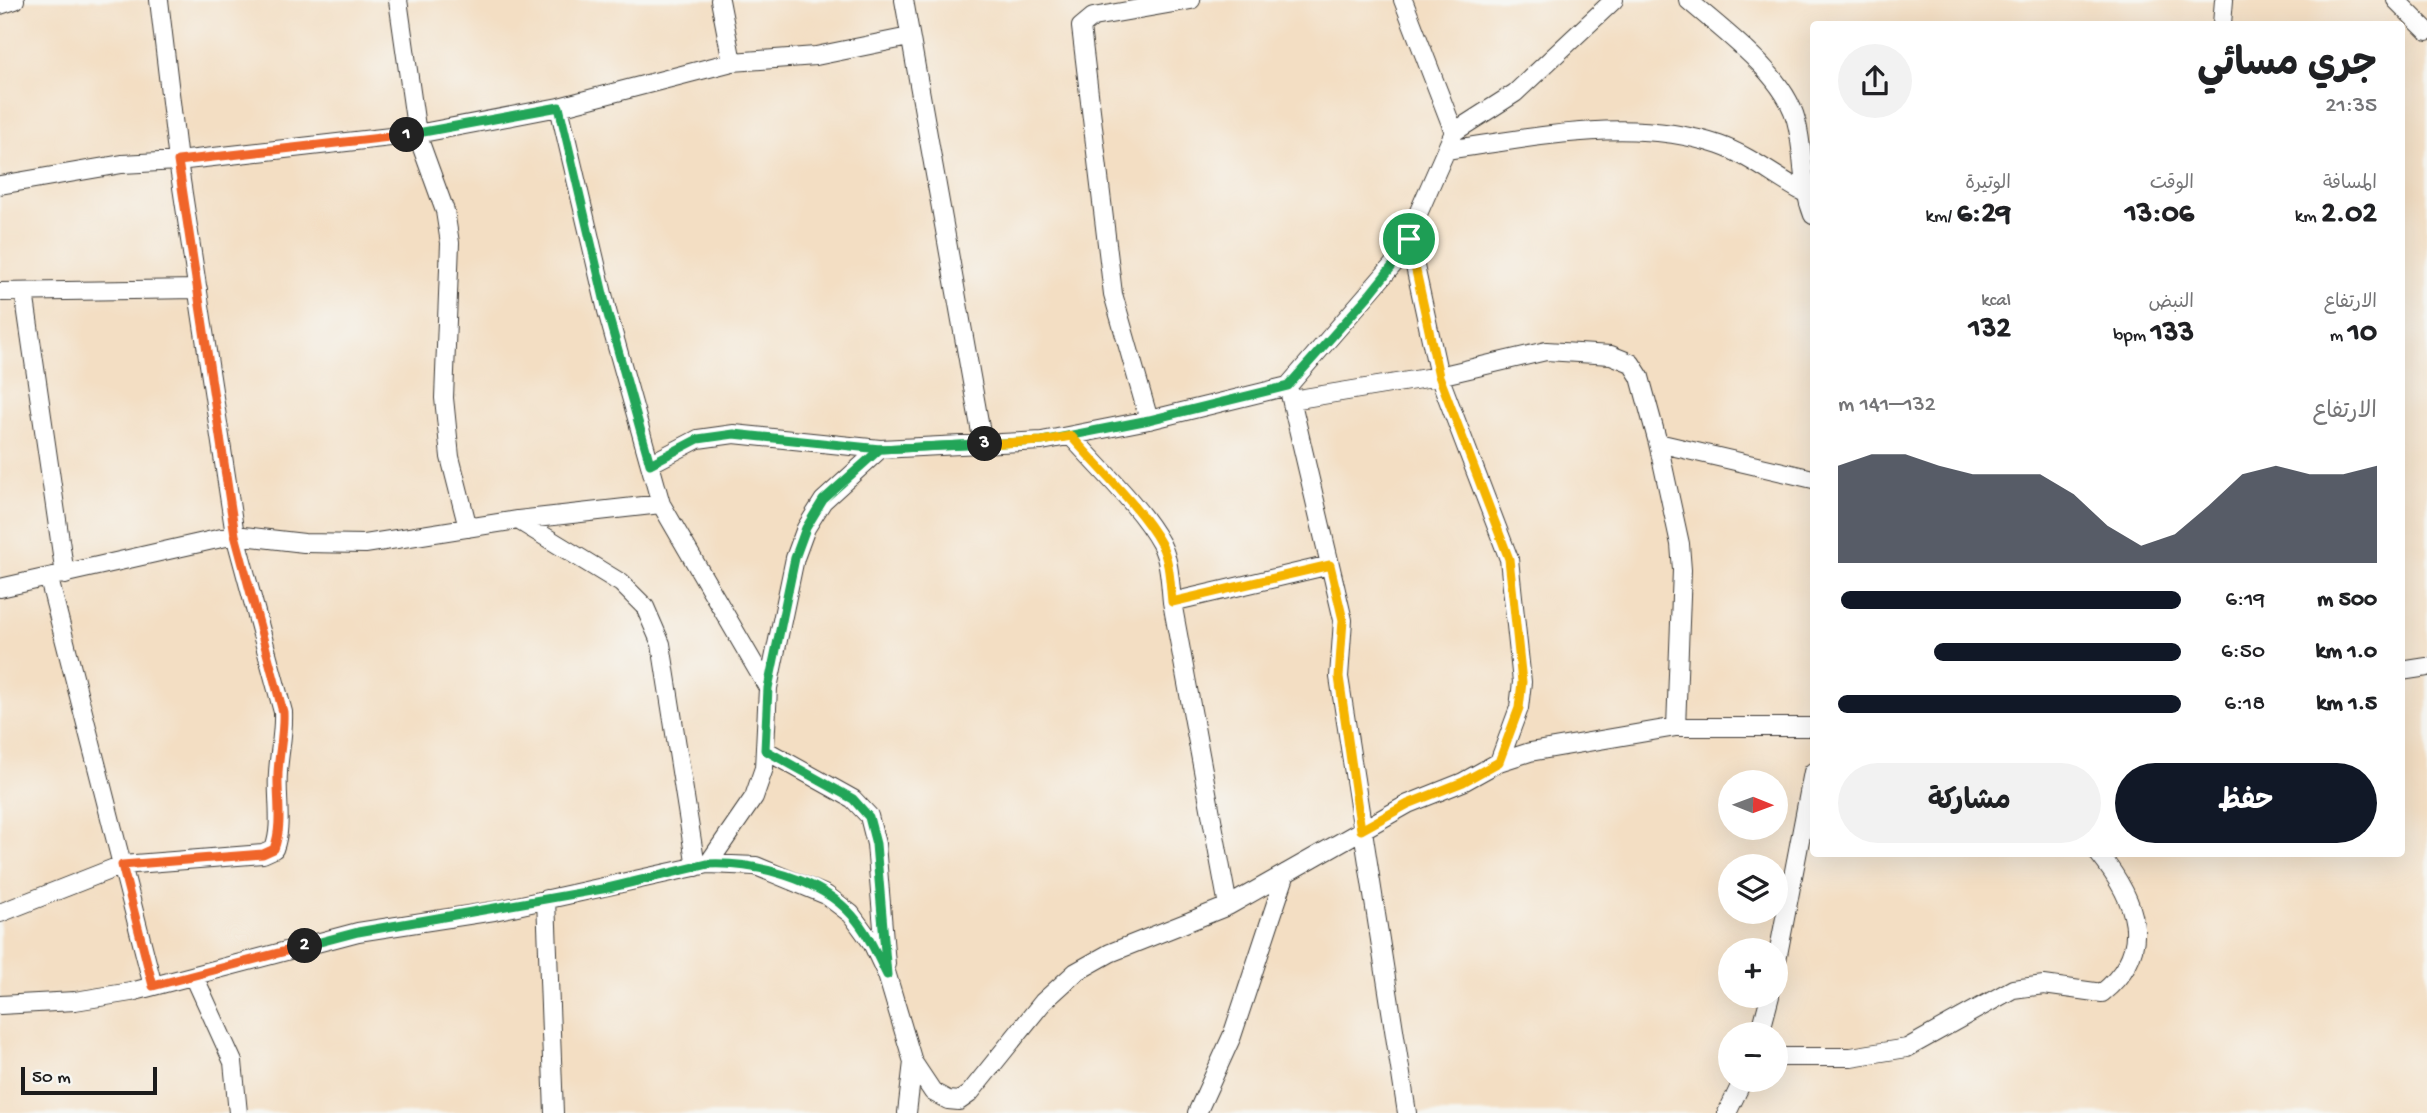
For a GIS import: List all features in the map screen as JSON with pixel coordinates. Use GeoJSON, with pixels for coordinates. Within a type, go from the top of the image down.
{"type":"FeatureCollection","features":[{"type":"Feature","properties":{"kind":"street"},"geometry":{"type":"LineString","coordinates":[[0,5],[15,0]]}},
{"type":"Feature","properties":{"kind":"street"},"geometry":{"type":"LineString","coordinates":[[0,913],[122,865],[263,854],[274,849],[279,835],[278,769],[284,737],[283,712],[235,535],[178,161],[159,0]]}},
{"type":"Feature","properties":{"kind":"street"},"geometry":{"type":"LineString","coordinates":[[398,0],[417,134],[445,211],[450,243],[444,398],[450,457],[468,528]]}},
{"type":"Feature","properties":{"kind":"street"},"geometry":{"type":"LineString","coordinates":[[720,0],[732,62]]}},
{"type":"Feature","properties":{"kind":"street"},"geometry":{"type":"LineString","coordinates":[[904,0],[983,444]]}},
{"type":"Feature","properties":{"kind":"street"},"geometry":{"type":"LineString","coordinates":[[1149,420],[1114,294],[1081,27],[1093,17],[1191,0]]}},
{"type":"Feature","properties":{"kind":"street"},"geometry":{"type":"LineString","coordinates":[[1403,0],[1454,132]]}},
{"type":"Feature","properties":{"kind":"street"},"geometry":{"type":"LineString","coordinates":[[1290,393],[1398,259],[1454,132],[1516,93],[1614,0]]}},
{"type":"Feature","properties":{"kind":"street"},"geometry":{"type":"LineString","coordinates":[[1688,0],[1769,74],[1784,95],[1795,117],[1804,192],[1810,207]]}},
{"type":"Feature","properties":{"kind":"street"},"geometry":{"type":"LineString","coordinates":[[2222,21],[2224,0]]}},
{"type":"Feature","properties":{"kind":"street"},"geometry":{"type":"LineString","coordinates":[[2396,0],[2427,31]]}},
{"type":"Feature","properties":{"kind":"street"},"geometry":{"type":"LineString","coordinates":[[0,185],[122,164],[178,161],[417,134],[559,107],[732,62],[816,56],[909,37]]}},
{"type":"Feature","properties":{"kind":"street"},"geometry":{"type":"LineString","coordinates":[[559,107],[607,311],[661,505],[768,688]]}},
{"type":"Feature","properties":{"kind":"street"},"geometry":{"type":"LineString","coordinates":[[1447,150],[1605,131],[1664,133],[1720,145],[1804,192]]}},
{"type":"Feature","properties":{"kind":"street"},"geometry":{"type":"LineString","coordinates":[[1409,239],[1439,376],[1509,559],[1522,682],[1519,708],[1499,762]]}},
{"type":"Feature","properties":{"kind":"street"},"geometry":{"type":"LineString","coordinates":[[0,292],[198,289]]}},
{"type":"Feature","properties":{"kind":"street"},"geometry":{"type":"LineString","coordinates":[[24,292],[57,577],[122,865],[153,986]]}},
{"type":"Feature","properties":{"kind":"street"},"geometry":{"type":"LineString","coordinates":[[650,464],[698,439],[734,434],[880,449],[1042,441],[1290,393],[1439,376],[1546,351],[1611,355],[1631,363],[1640,377],[1658,443],[1680,544],[1682,570],[1676,727]]}},
{"type":"Feature","properties":{"kind":"street"},"geometry":{"type":"LineString","coordinates":[[1290,393],[1343,620],[1339,677],[1361,830],[1393,1005],[1407,1113]]}},
{"type":"Feature","properties":{"kind":"street"},"geometry":{"type":"LineString","coordinates":[[1071,436],[1151,528],[1162,546],[1228,906]]}},
{"type":"Feature","properties":{"kind":"street"},"geometry":{"type":"LineString","coordinates":[[1658,443],[1810,478]]}},
{"type":"Feature","properties":{"kind":"street"},"geometry":{"type":"LineString","coordinates":[[702,866],[754,797],[764,768],[768,688],[795,558],[806,528],[823,500],[880,449]]}},
{"type":"Feature","properties":{"kind":"street"},"geometry":{"type":"LineString","coordinates":[[0,588],[235,535],[304,543],[365,544],[518,520],[661,505]]}},
{"type":"Feature","properties":{"kind":"street"},"geometry":{"type":"LineString","coordinates":[[518,520],[621,583],[645,607],[661,644],[702,866]]}},
{"type":"Feature","properties":{"kind":"street"},"geometry":{"type":"LineString","coordinates":[[1172,602],[1330,565]]}},
{"type":"Feature","properties":{"kind":"street"},"geometry":{"type":"LineString","coordinates":[[2405,670],[2427,667]]}},
{"type":"Feature","properties":{"kind":"street"},"geometry":{"type":"LineString","coordinates":[[0,1005],[75,1001],[153,986],[358,932],[546,899],[702,866],[756,866],[826,895],[851,914],[872,943],[887,975],[913,1062],[933,1092],[948,1100],[959,1101],[969,1094],[1043,1002],[1076,972],[1110,953],[1228,906],[1408,804],[1463,782],[1499,762],[1530,752],[1676,727],[1810,726]]}},
{"type":"Feature","properties":{"kind":"street"},"geometry":{"type":"LineString","coordinates":[[765,750],[853,799],[869,817],[876,844],[887,975]]}},
{"type":"Feature","properties":{"kind":"street"},"geometry":{"type":"LineString","coordinates":[[1781,938],[1810,788]]}},
{"type":"Feature","properties":{"kind":"street"},"geometry":{"type":"LineString","coordinates":[[1788,1057],[1851,1057],[1907,1048],[2013,989],[2044,985],[2102,993],[2116,982],[2128,962],[2134,944],[2136,916],[2122,883],[2101,857]]}},
{"type":"Feature","properties":{"kind":"street"},"geometry":{"type":"LineString","coordinates":[[1197,1113],[1232,1036],[1286,873]]}},
{"type":"Feature","properties":{"kind":"street"},"geometry":{"type":"LineString","coordinates":[[546,899],[554,1113]]}},
{"type":"Feature","properties":{"kind":"street"},"geometry":{"type":"LineString","coordinates":[[194,976],[233,1062],[238,1113]]}},
{"type":"Feature","properties":{"kind":"street"},"geometry":{"type":"LineString","coordinates":[[907,1113],[913,1062]]}},
{"type":"Feature","properties":{"kind":"street"},"geometry":{"type":"LineString","coordinates":[[1727,1113],[1737,1092]]}},
{"type":"Feature","properties":{"kind":"route"},"geometry":{"type":"LineString","coordinates":[[1409,239],[1398,259],[1370,294],[1288,386],[1149,420],[1042,441],[880,449],[734,434],[714,435],[698,439],[650,464],[607,311],[559,107],[417,134],[178,161],[235,535],[283,712],[284,737],[278,769],[279,835],[274,849],[263,854],[122,865],[153,986],[358,932],[494,911],[655,878],[708,864],[727,863],[756,866],[826,895],[851,914],[872,943],[887,975],[876,844],[869,817],[853,799],[765,750],[768,688],[795,558],[806,528],[823,500],[880,449],[907,449],[1042,441],[1071,436],[1151,528],[1162,546],[1172,602],[1330,565],[1343,620],[1339,677],[1361,830],[1408,804],[1463,782],[1499,762],[1519,708],[1522,682],[1509,559],[1439,376],[1409,239]]}}]}
